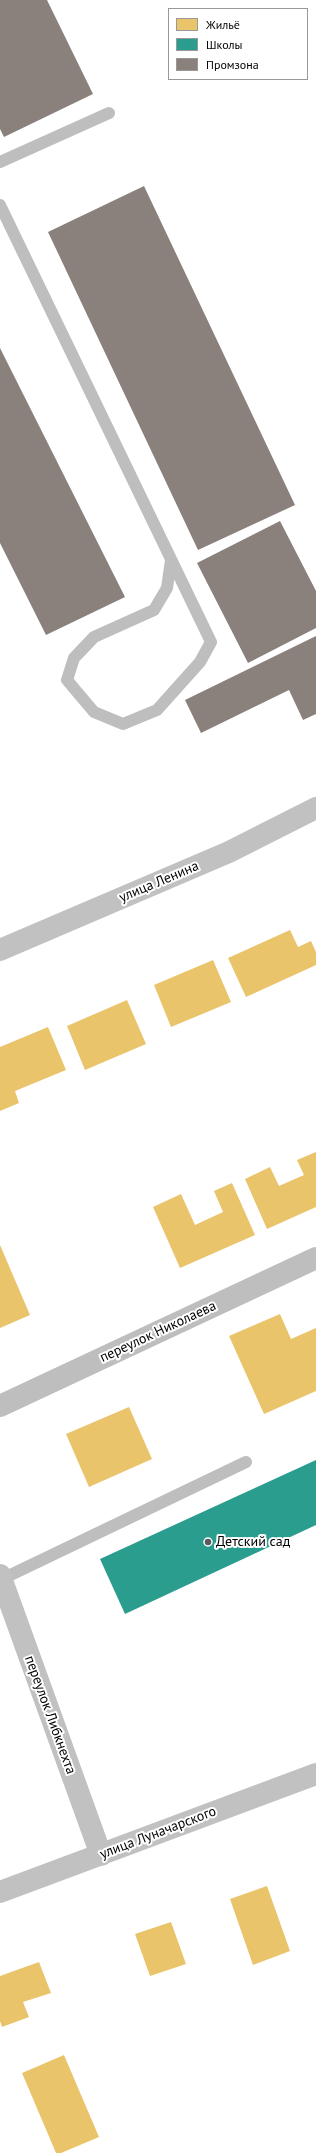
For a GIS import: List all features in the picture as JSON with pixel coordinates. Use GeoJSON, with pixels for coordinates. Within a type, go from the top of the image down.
{"type":"FeatureCollection","features":[{"type":"Feature","properties":{"kind":"main road","name":"улица Ленина"},"geometry":{"type":"LineString","coordinates":[[0,950],[228,852],[316,808]]}},
{"type":"Feature","properties":{"kind":"main road","name":"переулок Либкнехта"},"geometry":{"type":"LineString","coordinates":[[1,1577],[101,1855]]}},
{"type":"Feature","properties":{"kind":"main road","name":"улица Луначарского"},"geometry":{"type":"LineString","coordinates":[[0,1892],[316,1774]]}},
{"type":"Feature","properties":{"kind":"street","name":"переулок Николаева"},"geometry":{"type":"LineString","coordinates":[[0,1406],[316,1258]]}},
{"type":"Feature","properties":{"kind":"lane"},"geometry":{"type":"LineString","coordinates":[[0,162],[109,113]]}},
{"type":"Feature","properties":{"kind":"lane"},"geometry":{"type":"LineString","coordinates":[[0,205],[211,642],[200,662],[158,710],[123,724],[94,712],[68,680],[74,658],[94,637],[154,610],[167,588],[171,560]]}},
{"type":"Feature","properties":{"kind":"lane"},"geometry":{"type":"LineString","coordinates":[[1,1577],[246,1462]]}},
{"type":"Feature","properties":{"kind":"building: Жильё"},"geometry":{"type":"Polygon","coordinates":[[[290,930],[298,947],[311,941],[316,952],[316,965],[246,997],[228,958],[290,930]]]}},
{"type":"Feature","properties":{"kind":"building: Жильё"},"geometry":{"type":"Polygon","coordinates":[[[213,960],[231,1002],[171,1027],[154,985],[213,960]]]}},
{"type":"Feature","properties":{"kind":"building: Жильё"},"geometry":{"type":"Polygon","coordinates":[[[127,1000],[146,1044],[85,1070],[67,1026],[127,1000]]]}},
{"type":"Feature","properties":{"kind":"building: Жильё"},"geometry":{"type":"Polygon","coordinates":[[[48,1027],[66,1070],[15,1091],[19,1103],[0,1111],[0,1047],[48,1027]]]}},
{"type":"Feature","properties":{"kind":"building: Жильё"},"geometry":{"type":"Polygon","coordinates":[[[316,1152],[316,1207],[267,1229],[245,1179],[270,1167],[279,1186],[304,1175],[297,1160],[316,1152]]]}},
{"type":"Feature","properties":{"kind":"building: Жильё"},"geometry":{"type":"Polygon","coordinates":[[[232,1183],[255,1235],[180,1268],[153,1207],[181,1194],[195,1225],[223,1212],[214,1191],[232,1183]]]}},
{"type":"Feature","properties":{"kind":"building: Жильё"},"geometry":{"type":"Polygon","coordinates":[[[0,1245],[30,1315],[0,1328],[0,1245]]]}},
{"type":"Feature","properties":{"kind":"building: Жильё"},"geometry":{"type":"Polygon","coordinates":[[[280,1314],[291,1339],[316,1328],[316,1391],[264,1414],[229,1336],[280,1314]]]}},
{"type":"Feature","properties":{"kind":"building: Жильё"},"geometry":{"type":"Polygon","coordinates":[[[129,1407],[152,1459],[89,1487],[66,1434],[129,1407]]]}},
{"type":"Feature","properties":{"kind":"building: Жильё"},"geometry":{"type":"Polygon","coordinates":[[[267,1886],[290,1951],[253,1965],[230,1899],[267,1886]]]}},
{"type":"Feature","properties":{"kind":"building: Жильё"},"geometry":{"type":"Polygon","coordinates":[[[171,1922],[186,1964],[150,1976],[135,1934],[171,1922]]]}},
{"type":"Feature","properties":{"kind":"building: Жильё"},"geometry":{"type":"Polygon","coordinates":[[[39,1962],[51,1993],[23,2002],[29,2017],[2,2027],[0,2021],[0,1976],[39,1962]]]}},
{"type":"Feature","properties":{"kind":"building: Жильё"},"geometry":{"type":"Polygon","coordinates":[[[64,2055],[99,2137],[61,2153],[56,2153],[22,2073],[64,2055]]]}},
{"type":"Feature","properties":{"kind":"building: Школы","name":"Детский сад"},"geometry":{"type":"Polygon","coordinates":[[[316,1460],[316,1525],[125,1614],[100,1559],[316,1460]]]}},
{"type":"Feature","properties":{"kind":"building: Промзона"},"geometry":{"type":"Polygon","coordinates":[[[0,0],[47,0],[93,94],[4,137],[0,129],[0,0]]]}},
{"type":"Feature","properties":{"kind":"building: Промзона"},"geometry":{"type":"Polygon","coordinates":[[[144,186],[295,505],[198,550],[48,232],[144,186]]]}},
{"type":"Feature","properties":{"kind":"building: Промзона"},"geometry":{"type":"Polygon","coordinates":[[[0,348],[125,597],[46,635],[0,543],[0,348]]]}},
{"type":"Feature","properties":{"kind":"building: Промзона"},"geometry":{"type":"Polygon","coordinates":[[[280,521],[316,591],[316,628],[248,663],[197,563],[280,521]]]}},
{"type":"Feature","properties":{"kind":"building: Промзона"},"geometry":{"type":"Polygon","coordinates":[[[316,636],[316,714],[303,720],[289,690],[201,733],[185,700],[316,636]]]}},
{"type":"Feature","properties":{"kind":"place","name":"Детский сад"},"geometry":{"type":"Point","coordinates":[208,1542]}}]}
